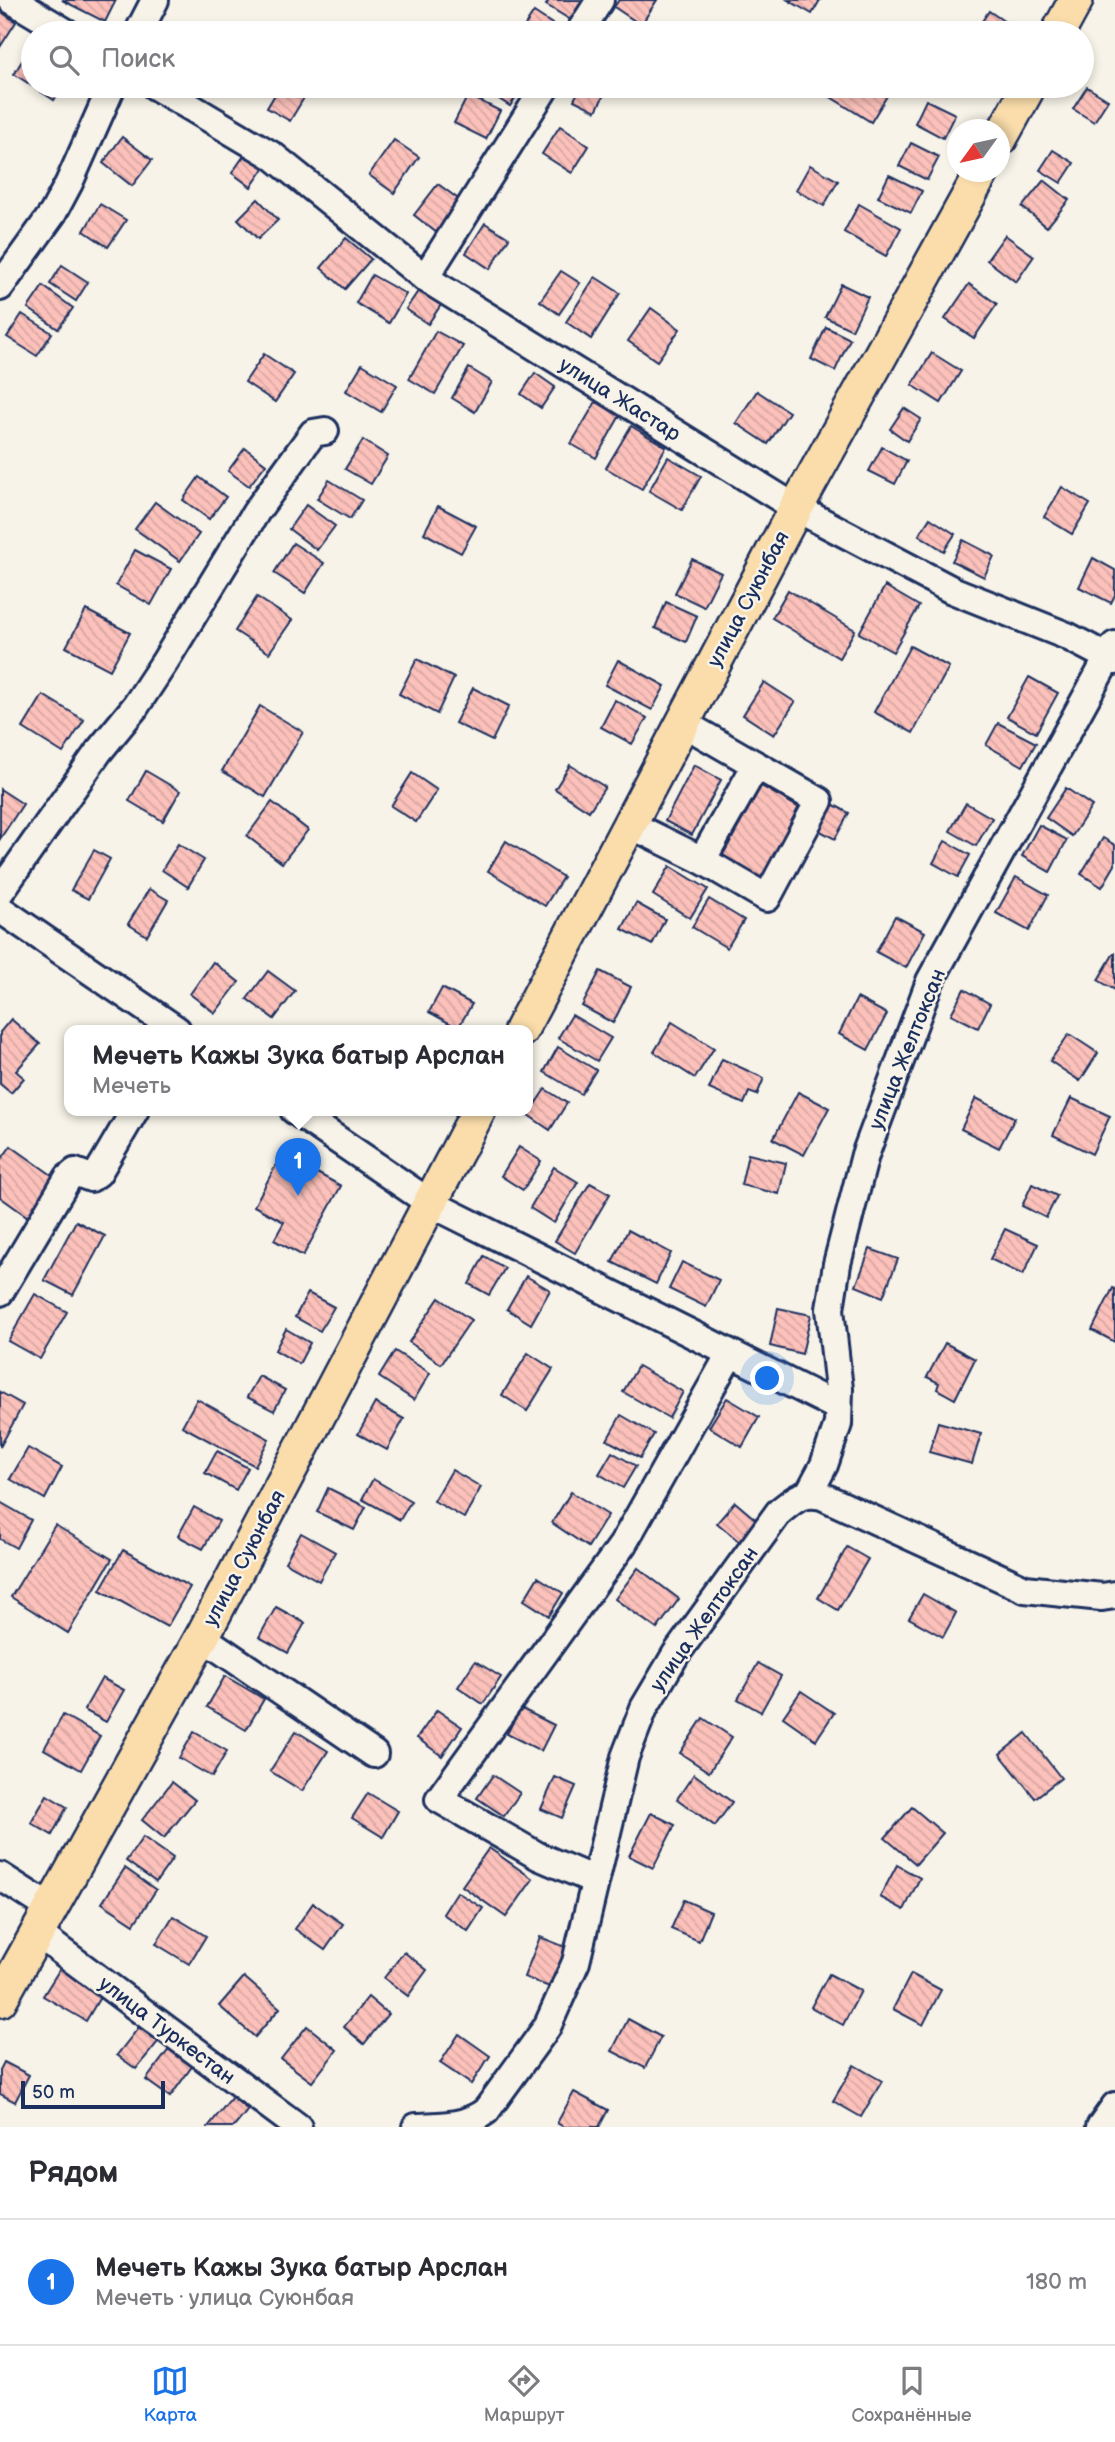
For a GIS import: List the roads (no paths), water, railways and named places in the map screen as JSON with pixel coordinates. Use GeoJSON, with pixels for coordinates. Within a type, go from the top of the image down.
{"type":"FeatureCollection","features":[{"type":"Feature","properties":{"kind":"main road"},"geometry":{"type":"LineString","coordinates":[[1065,21],[1076,0]]}},
{"type":"Feature","properties":{"kind":"main road"},"geometry":{"type":"LineString","coordinates":[[1010,120],[1022,98]]}},
{"type":"Feature","properties":{"kind":"main road","name":"улица Суюнбая"},"geometry":{"type":"LineString","coordinates":[[524,1025],[796,508],[976,182]]}},
{"type":"Feature","properties":{"kind":"main road","name":"улица Суюнбая"},"geometry":{"type":"LineString","coordinates":[[0,2000],[202,1637],[476,1116]]}},
{"type":"Feature","properties":{"kind":"street"},"geometry":{"type":"LineString","coordinates":[[12,0],[47,21]]}},
{"type":"Feature","properties":{"kind":"street"},"geometry":{"type":"LineString","coordinates":[[144,21],[155,0]]}},
{"type":"Feature","properties":{"kind":"street"},"geometry":{"type":"LineString","coordinates":[[587,21],[600,0]]}},
{"type":"Feature","properties":{"kind":"street"},"geometry":{"type":"LineString","coordinates":[[0,287],[52,213],[69,183],[107,98]]}},
{"type":"Feature","properties":{"kind":"street","name":"улица Жастар"},"geometry":{"type":"LineString","coordinates":[[175,98],[272,156],[425,278],[796,508],[952,590],[1113,654]]}},
{"type":"Feature","properties":{"kind":"street"},"geometry":{"type":"LineString","coordinates":[[425,278],[538,98]]}},
{"type":"Feature","properties":{"kind":"street"},"geometry":{"type":"LineString","coordinates":[[0,892],[164,663],[256,512],[313,433],[325,430]]}},
{"type":"Feature","properties":{"kind":"street","name":"улица Желтоксан"},"geometry":{"type":"LineString","coordinates":[[419,2127],[458,2125],[475,2120],[547,2027],[576,1962],[625,1757],[644,1709],[676,1654],[779,1512],[809,1493],[824,1465],[838,1424],[838,1379],[830,1309],[837,1264],[865,1155],[930,981],[1113,654]]}},
{"type":"Feature","properties":{"kind":"street"},"geometry":{"type":"LineString","coordinates":[[629,824],[702,860],[767,898],[819,801],[683,723]]}},
{"type":"Feature","properties":{"kind":"street"},"geometry":{"type":"LineString","coordinates":[[702,860],[756,765]]}},
{"type":"Feature","properties":{"kind":"street"},"geometry":{"type":"LineString","coordinates":[[0,909],[170,1025]]}},
{"type":"Feature","properties":{"kind":"street"},"geometry":{"type":"LineString","coordinates":[[0,1292],[68,1178],[75,1172],[92,1178],[98,1173],[131,1116]]}},
{"type":"Feature","properties":{"kind":"street"},"geometry":{"type":"LineString","coordinates":[[303,1116],[430,1203],[838,1407]]}},
{"type":"Feature","properties":{"kind":"street"},"geometry":{"type":"LineString","coordinates":[[594,1880],[538,1856],[439,1799],[623,1544],[730,1354]]}},
{"type":"Feature","properties":{"kind":"street"},"geometry":{"type":"LineString","coordinates":[[809,1493],[822,1496],[1024,1589],[1101,1597],[1115,1595]]}},
{"type":"Feature","properties":{"kind":"street"},"geometry":{"type":"LineString","coordinates":[[202,1637],[374,1754]]}},
{"type":"Feature","properties":{"kind":"street","name":"улица Туркестан"},"geometry":{"type":"LineString","coordinates":[[0,1876],[43,1920],[298,2127]]}},
{"type":"Feature","properties":{"kind":"street"},"geometry":{"type":"LineString","coordinates":[[1100,2127],[1115,2106]]}},
{"type":"Feature","properties":{"kind":"place","name":"Мечеть Кажы Зука батыр Арслан"},"geometry":{"type":"Point","coordinates":[298,1196]}}]}
